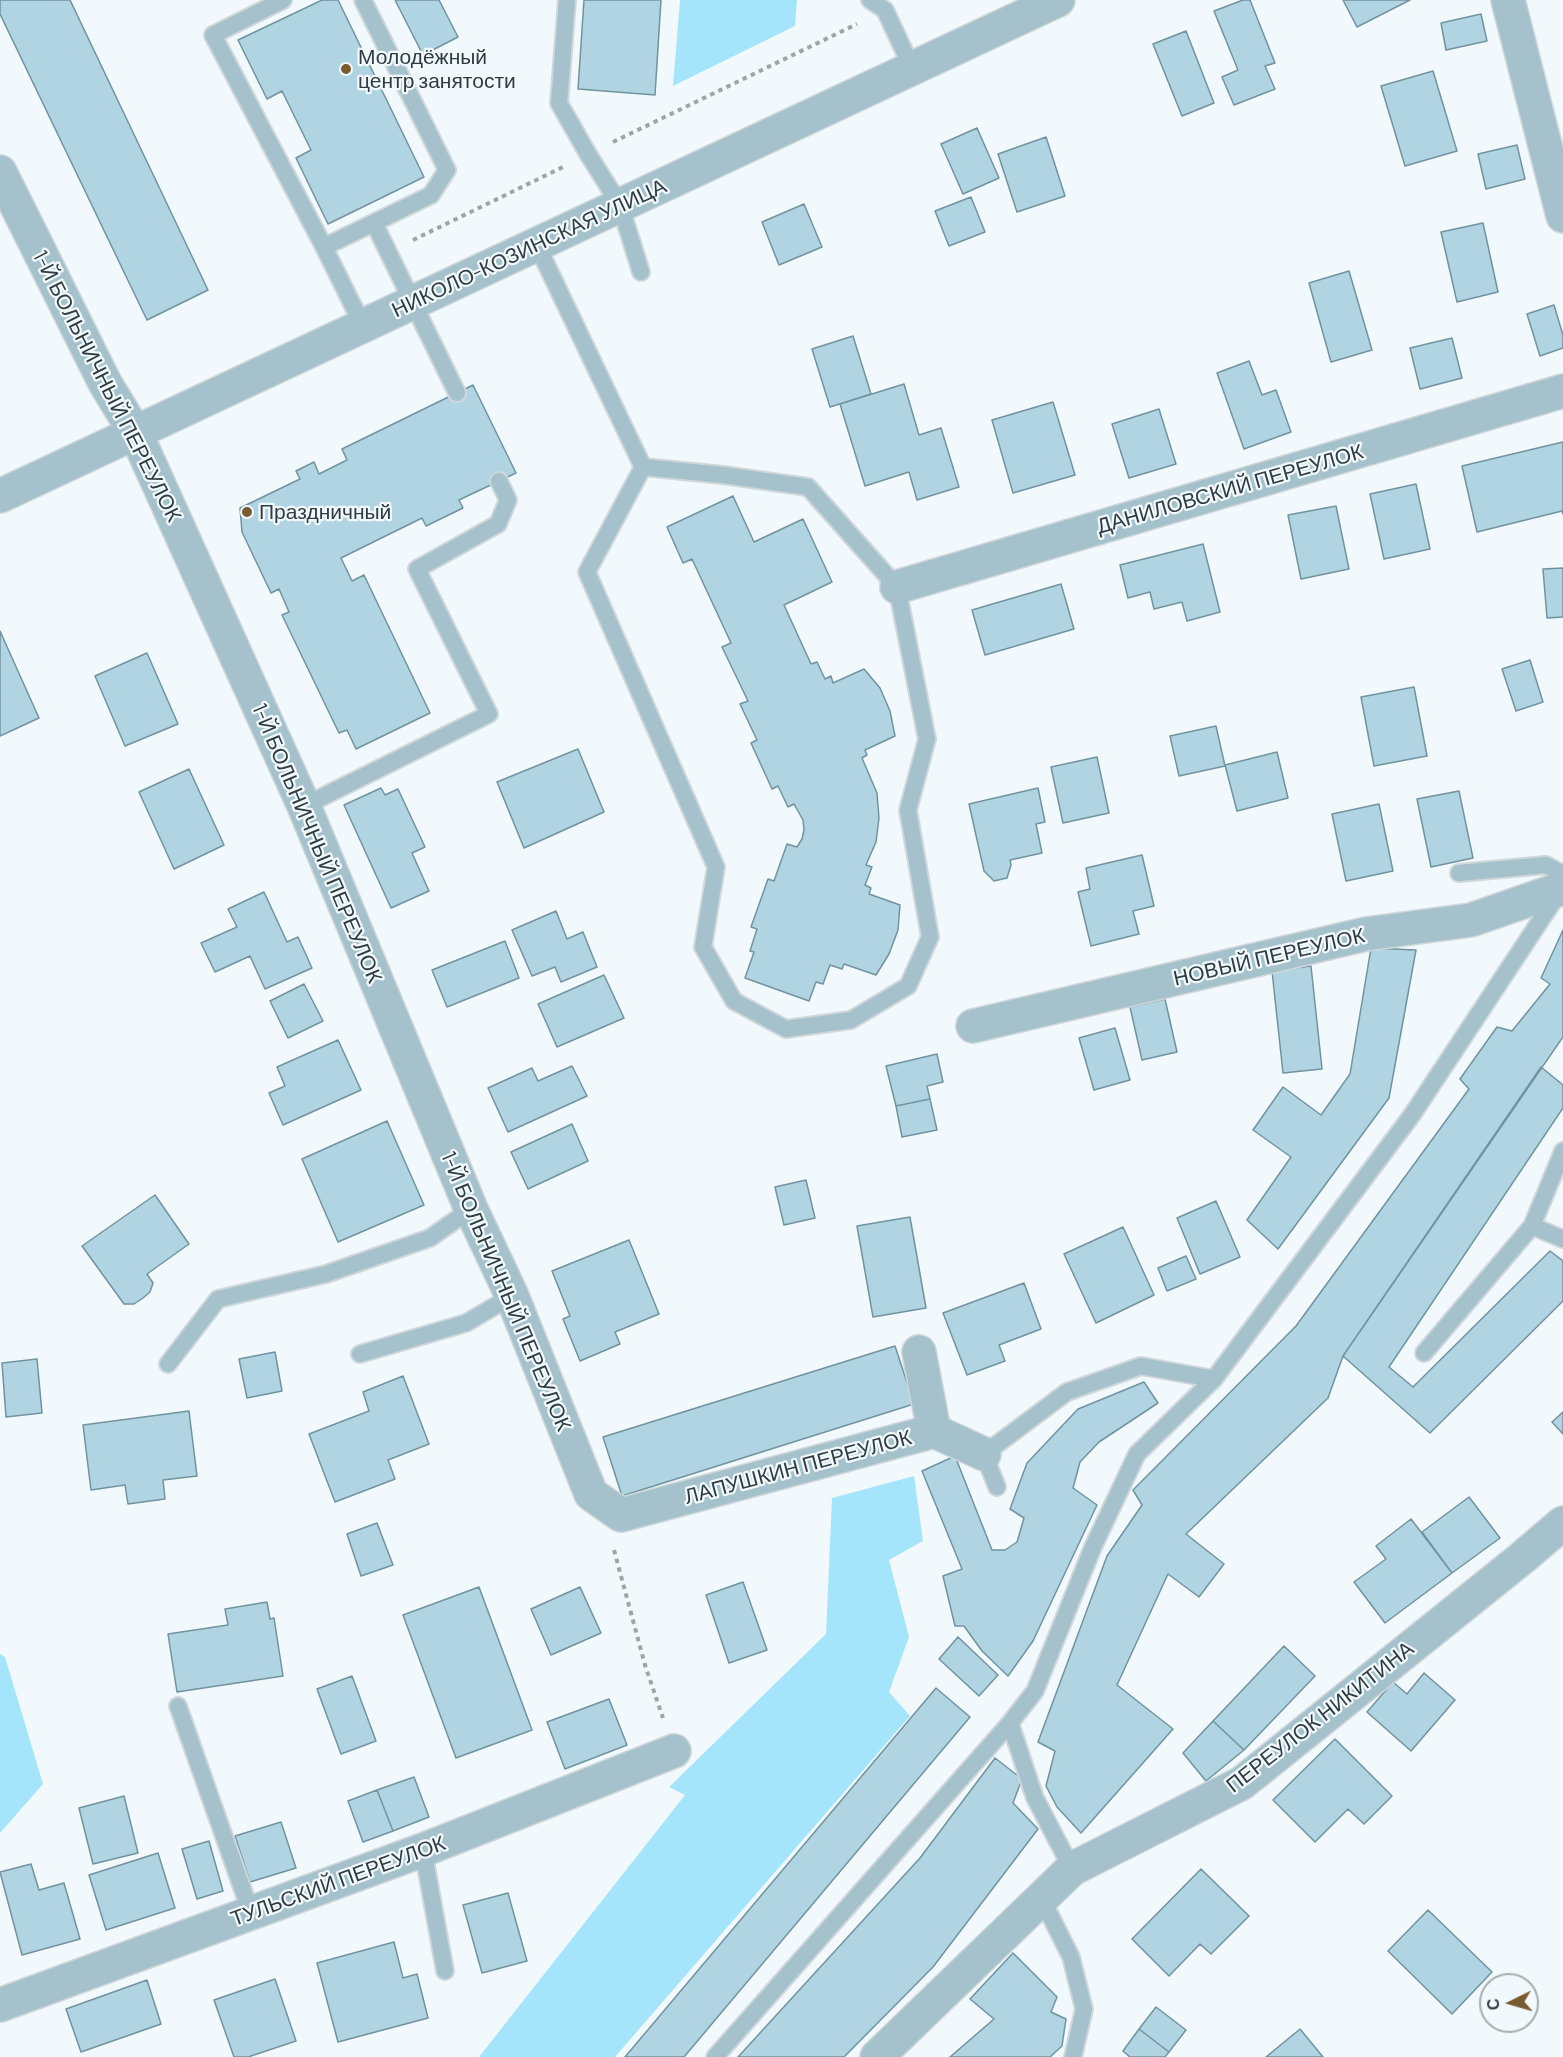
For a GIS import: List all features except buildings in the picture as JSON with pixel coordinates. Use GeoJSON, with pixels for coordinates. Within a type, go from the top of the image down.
{"type":"FeatureCollection","features":[{"type":"Feature","properties":{"kind":"street","name":"НИКОЛО-КОЗИНСКАЯ УЛИЦА"},"geometry":{"type":"LineString","coordinates":[[0,496],[1058,0]]}},
{"type":"Feature","properties":{"kind":"street"},"geometry":{"type":"LineString","coordinates":[[1508,0],[1563,216]]}},
{"type":"Feature","properties":{"kind":"street","name":"1-Й БОЛЬНИЧНЫЙ ПЕРЕУЛОК"},"geometry":{"type":"LineString","coordinates":[[0,172],[105,382],[136,434],[304,806],[471,1209],[512,1296],[591,1494],[621,1515]]}},
{"type":"Feature","properties":{"kind":"street","name":"ДАНИЛОВСКИЙ ПЕРЕУЛОК"},"geometry":{"type":"LineString","coordinates":[[897,587],[1563,391]]}},
{"type":"Feature","properties":{"kind":"street","name":"НОВЫЙ ПЕРЕУЛОК"},"geometry":{"type":"LineString","coordinates":[[973,1026],[1366,934],[1471,920],[1563,883]]}},
{"type":"Feature","properties":{"kind":"street","name":"ЛАПУШКИН ПЕРЕУЛОК"},"geometry":{"type":"LineString","coordinates":[[621,1515],[934,1431],[919,1353]]}},
{"type":"Feature","properties":{"kind":"street"},"geometry":{"type":"LineString","coordinates":[[934,1431],[984,1454]]}},
{"type":"Feature","properties":{"kind":"street","name":"ПЕРЕУЛОК НИКИТИНА"},"geometry":{"type":"LineString","coordinates":[[877,2057],[1072,1869],[1242,1783],[1563,1523]]}},
{"type":"Feature","properties":{"kind":"street","name":"ТУЛЬСКИЙ ПЕРЕУЛОК"},"geometry":{"type":"LineString","coordinates":[[0,2005],[423,1850],[674,1751]]}},
{"type":"Feature","properties":{"kind":"lane"},"geometry":{"type":"LineString","coordinates":[[283,0],[213,35],[363,326]]}},
{"type":"Feature","properties":{"kind":"lane"},"geometry":{"type":"LineString","coordinates":[[324,247],[431,195],[447,170],[363,0]]}},
{"type":"Feature","properties":{"kind":"lane"},"geometry":{"type":"LineString","coordinates":[[567,0],[559,103],[620,205],[641,272]]}},
{"type":"Feature","properties":{"kind":"lane"},"geometry":{"type":"LineString","coordinates":[[870,0],[885,10],[912,68]]}},
{"type":"Feature","properties":{"kind":"lane"},"geometry":{"type":"LineString","coordinates":[[374,223],[457,393]]}},
{"type":"Feature","properties":{"kind":"lane"},"geometry":{"type":"LineString","coordinates":[[537,245],[643,467]]}},
{"type":"Feature","properties":{"kind":"lane"},"geometry":{"type":"LineString","coordinates":[[643,467],[808,487],[897,587],[927,740],[908,810],[930,937],[908,986],[850,1020],[786,1029],[734,1001],[703,947],[716,867],[587,572],[643,467]]}},
{"type":"Feature","properties":{"kind":"lane"},"geometry":{"type":"LineString","coordinates":[[304,806],[489,714],[417,569],[498,524],[508,500],[499,481]]}},
{"type":"Feature","properties":{"kind":"lane"},"geometry":{"type":"LineString","coordinates":[[715,2057],[1010,1723],[1035,1691],[1093,1547],[1137,1454],[1214,1379],[1412,1115],[1563,883],[1546,865],[1459,873]]}},
{"type":"Feature","properties":{"kind":"lane"},"geometry":{"type":"LineString","coordinates":[[1424,1353],[1532,1226],[1563,1151]]}},
{"type":"Feature","properties":{"kind":"lane"},"geometry":{"type":"LineString","coordinates":[[168,1364],[218,1299],[326,1274],[430,1238],[471,1209]]}},
{"type":"Feature","properties":{"kind":"lane"},"geometry":{"type":"LineString","coordinates":[[1532,1226],[1563,1239]]}},
{"type":"Feature","properties":{"kind":"lane"},"geometry":{"type":"LineString","coordinates":[[360,1354],[466,1323],[512,1296]]}},
{"type":"Feature","properties":{"kind":"lane"},"geometry":{"type":"LineString","coordinates":[[997,1487],[984,1454],[1066,1392],[1141,1366],[1214,1379]]}},
{"type":"Feature","properties":{"kind":"lane"},"geometry":{"type":"LineString","coordinates":[[177,1706],[251,1913]]}},
{"type":"Feature","properties":{"kind":"lane"},"geometry":{"type":"LineString","coordinates":[[1010,1723],[1035,1798],[1072,1869]]}},
{"type":"Feature","properties":{"kind":"lane"},"geometry":{"type":"LineString","coordinates":[[423,1850],[446,1971]]}},
{"type":"Feature","properties":{"kind":"lane"},"geometry":{"type":"LineString","coordinates":[[1042,1899],[1071,1957],[1084,2008],[1073,2057]]}},
{"type":"Feature","properties":{"kind":"path"},"geometry":{"type":"LineString","coordinates":[[404,244],[885,10]]}},
{"type":"Feature","properties":{"kind":"path"},"geometry":{"type":"LineString","coordinates":[[612,1546],[645,1665],[674,1751]]}},
{"type":"Feature","properties":{"kind":"shaded area"},"geometry":{"type":"Polygon","coordinates":[[[680,0],[797,0],[795,26],[673,86],[680,0]]]}},
{"type":"Feature","properties":{"kind":"shaded area"},"geometry":{"type":"Polygon","coordinates":[[[914,1476],[923,1541],[889,1560],[909,1637],[889,1692],[910,1716],[615,2057],[479,2057],[685,1795],[669,1787],[826,1634],[832,1498],[914,1476]]]}},
{"type":"Feature","properties":{"kind":"shaded area"},"geometry":{"type":"Polygon","coordinates":[[[0,1654],[5,1657],[43,1784],[0,1833],[0,1654]]]}},
{"type":"Feature","properties":{"kind":"place","name":"Молодёжный центр занятости"},"geometry":{"type":"Point","coordinates":[346,69]}},
{"type":"Feature","properties":{"kind":"place","name":"Праздничный"},"geometry":{"type":"Point","coordinates":[247,512]}}]}
